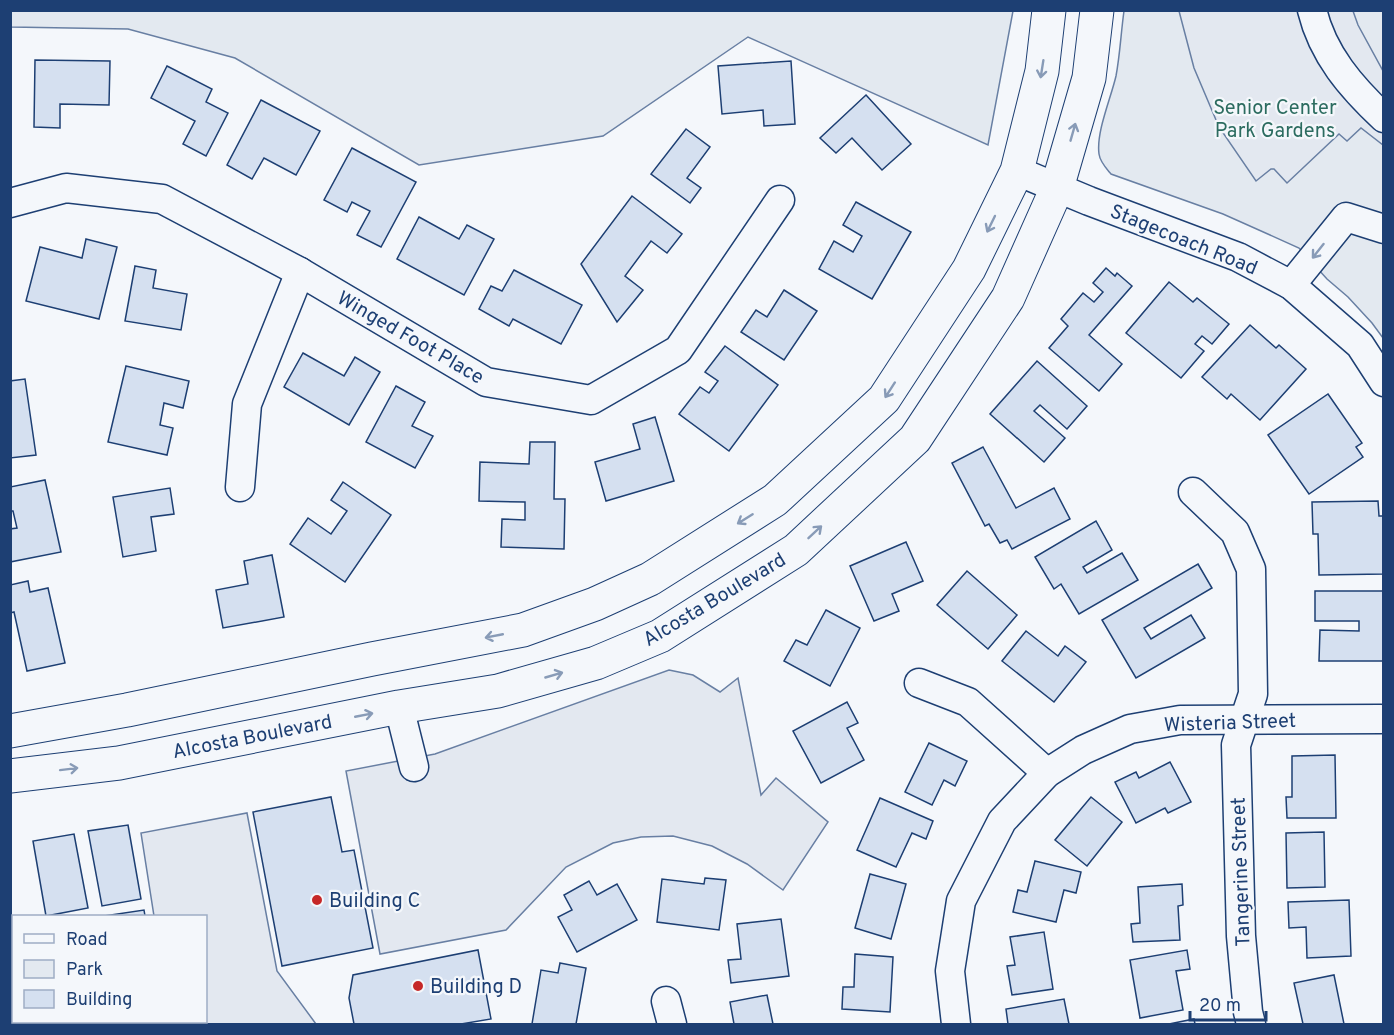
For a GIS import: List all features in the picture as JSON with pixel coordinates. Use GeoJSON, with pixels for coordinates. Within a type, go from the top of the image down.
{"type":"FeatureCollection","features":[{"type":"Feature","properties":{"kind":"main road"},"geometry":{"type":"LineString","coordinates":[[10,731],[127,711],[372,659],[524,630],[595,604],[650,579],[775,500],[884,399],[969,269],[1017,171],[1042,71],[1049,10]]}},
{"type":"Feature","properties":{"kind":"main road","name":"Alcosta Boulevard"},"geometry":{"type":"LineString","coordinates":[[10,776],[119,763],[498,691],[596,663],[660,636],[796,550],[915,439],[1008,298],[1057,188],[1089,78],[1097,10]]}},
{"type":"Feature","properties":{"kind":"street"},"geometry":{"type":"LineString","coordinates":[[1312,10],[1332,61],[1353,88],[1383,118]]}},
{"type":"Feature","properties":{"kind":"street","name":"Stagecoach Road"},"geometry":{"type":"LineString","coordinates":[[1017,171],[1238,257],[1291,285],[1360,345],[1383,382]]}},
{"type":"Feature","properties":{"kind":"street","name":"Winged Foot Place"},"geometry":{"type":"LineString","coordinates":[[10,203],[66,188],[162,200],[300,272],[486,382],[591,400],[678,350],[780,200]]}},
{"type":"Feature","properties":{"kind":"street"},"geometry":{"type":"LineString","coordinates":[[1291,285],[1346,218],[1383,230]]}},
{"type":"Feature","properties":{"kind":"street"},"geometry":{"type":"LineString","coordinates":[[240,487],[247,404],[300,272]]}},
{"type":"Feature","properties":{"kind":"street","name":"Tangerine Street"},"geometry":{"type":"LineString","coordinates":[[1193,492],[1235,532],[1251,569],[1253,694],[1236,745],[1241,936],[1251,1024]]}},
{"type":"Feature","properties":{"kind":"street"},"geometry":{"type":"LineString","coordinates":[[919,683],[968,702],[1047,773]]}},
{"type":"Feature","properties":{"kind":"street"},"geometry":{"type":"LineString","coordinates":[[399,708],[414,767]]}},
{"type":"Feature","properties":{"kind":"street","name":"Wisteria Street"},"geometry":{"type":"LineString","coordinates":[[956,1024],[950,971],[961,901],[1002,821],[1047,773],[1083,750],[1130,729],[1180,720],[1381,719]]}},
{"type":"Feature","properties":{"kind":"green space"},"geometry":{"type":"Polygon","coordinates":[[[11,10],[1013,11],[988,145],[748,37],[603,136],[419,165],[235,58],[128,29],[11,27],[11,10]]]}},
{"type":"Feature","properties":{"kind":"green space","name":"Senior Center Park Gardens"},"geometry":{"type":"Polygon","coordinates":[[[1124,11],[1383,11],[1383,338],[1348,297],[1327,279],[1299,248],[1223,214],[1111,174],[1105,167],[1099,154],[1100,136],[1116,76],[1124,11]]]}},
{"type":"Feature","properties":{"kind":"shaded area"},"geometry":{"type":"Polygon","coordinates":[[[1179,11],[1353,11],[1383,71],[1383,145],[1361,128],[1347,141],[1339,134],[1287,183],[1274,169],[1256,181],[1219,127],[1194,68],[1179,11]]]}},
{"type":"Feature","properties":{"kind":"shaded area"},"geometry":{"type":"Polygon","coordinates":[[[669,670],[693,675],[720,692],[738,678],[761,795],[776,778],[828,822],[783,890],[747,864],[712,846],[673,836],[641,837],[613,843],[566,867],[506,930],[380,954],[346,771],[435,754],[669,670]]]}},
{"type":"Feature","properties":{"kind":"shaded area"},"geometry":{"type":"Polygon","coordinates":[[[247,813],[277,971],[316,1024],[79,1024],[207,1023],[207,915],[154,915],[141,833],[247,813]]]}},
{"type":"Feature","properties":{"kind":"building"},"geometry":{"type":"Polygon","coordinates":[[[35,60],[110,61],[109,105],[60,104],[60,128],[34,127],[35,60]]]}},
{"type":"Feature","properties":{"kind":"building"},"geometry":{"type":"Polygon","coordinates":[[[791,61],[795,124],[764,126],[763,110],[722,114],[718,66],[791,61]]]}},
{"type":"Feature","properties":{"kind":"building"},"geometry":{"type":"Polygon","coordinates":[[[167,66],[212,89],[206,102],[228,113],[206,156],[183,144],[195,121],[151,98],[167,66]]]}},
{"type":"Feature","properties":{"kind":"building"},"geometry":{"type":"Polygon","coordinates":[[[866,95],[911,144],[882,170],[852,138],[836,153],[820,138],[866,95]]]}},
{"type":"Feature","properties":{"kind":"building"},"geometry":{"type":"Polygon","coordinates":[[[261,100],[320,131],[296,175],[264,158],[252,179],[227,165],[261,100]]]}},
{"type":"Feature","properties":{"kind":"building"},"geometry":{"type":"Polygon","coordinates":[[[686,129],[710,147],[687,178],[701,188],[690,203],[651,174],[686,129]]]}},
{"type":"Feature","properties":{"kind":"building"},"geometry":{"type":"Polygon","coordinates":[[[352,148],[416,182],[381,247],[357,235],[370,211],[352,202],[347,212],[324,200],[352,148]]]}},
{"type":"Feature","properties":{"kind":"building"},"geometry":{"type":"Polygon","coordinates":[[[632,196],[682,234],[667,253],[651,241],[625,276],[643,290],[617,322],[581,264],[632,196]]]}},
{"type":"Feature","properties":{"kind":"building"},"geometry":{"type":"Polygon","coordinates":[[[856,202],[911,232],[872,299],[819,269],[834,241],[853,252],[862,236],[843,225],[856,202]]]}},
{"type":"Feature","properties":{"kind":"building"},"geometry":{"type":"Polygon","coordinates":[[[419,217],[459,239],[467,225],[494,239],[464,295],[397,259],[419,217]]]}},
{"type":"Feature","properties":{"kind":"building"},"geometry":{"type":"Polygon","coordinates":[[[86,239],[117,247],[99,319],[26,301],[40,247],[82,258],[86,239]]]}},
{"type":"Feature","properties":{"kind":"building"},"geometry":{"type":"Polygon","coordinates":[[[135,266],[156,270],[153,288],[187,294],[181,330],[125,321],[135,266]]]}},
{"type":"Feature","properties":{"kind":"building"},"geometry":{"type":"Polygon","coordinates":[[[1106,268],[1115,276],[1117,273],[1132,286],[1089,335],[1122,364],[1099,391],[1049,348],[1068,326],[1061,319],[1083,293],[1094,302],[1103,292],[1093,283],[1106,268]]]}},
{"type":"Feature","properties":{"kind":"building"},"geometry":{"type":"Polygon","coordinates":[[[514,270],[582,305],[561,344],[513,319],[509,326],[479,309],[491,286],[502,291],[514,270]]]}},
{"type":"Feature","properties":{"kind":"building"},"geometry":{"type":"Polygon","coordinates":[[[1169,282],[1193,302],[1197,298],[1229,324],[1212,344],[1202,336],[1195,344],[1204,351],[1181,378],[1126,333],[1169,282]]]}},
{"type":"Feature","properties":{"kind":"building"},"geometry":{"type":"Polygon","coordinates":[[[784,290],[817,311],[784,360],[741,332],[756,310],[767,317],[784,290]]]}},
{"type":"Feature","properties":{"kind":"building"},"geometry":{"type":"Polygon","coordinates":[[[1250,325],[1276,348],[1279,345],[1306,369],[1260,420],[1231,394],[1227,399],[1202,377],[1250,325]]]}},
{"type":"Feature","properties":{"kind":"building"},"geometry":{"type":"Polygon","coordinates":[[[725,346],[778,385],[729,451],[679,414],[700,387],[709,393],[718,381],[705,372],[725,346]]]}},
{"type":"Feature","properties":{"kind":"building"},"geometry":{"type":"Polygon","coordinates":[[[303,353],[344,376],[355,357],[380,372],[349,425],[284,387],[303,353]]]}},
{"type":"Feature","properties":{"kind":"building"},"geometry":{"type":"Polygon","coordinates":[[[1037,361],[1087,406],[1067,429],[1040,405],[1034,411],[1065,438],[1044,462],[990,414],[1037,361]]]}},
{"type":"Feature","properties":{"kind":"building"},"geometry":{"type":"Polygon","coordinates":[[[126,366],[189,381],[183,408],[164,403],[160,425],[173,428],[167,455],[108,442],[126,366]]]}},
{"type":"Feature","properties":{"kind":"building"},"geometry":{"type":"Polygon","coordinates":[[[25,379],[36,455],[10,458],[10,381],[25,379]]]}},
{"type":"Feature","properties":{"kind":"building"},"geometry":{"type":"Polygon","coordinates":[[[396,386],[425,402],[412,426],[433,436],[415,468],[366,442],[396,386]]]}},
{"type":"Feature","properties":{"kind":"building"},"geometry":{"type":"Polygon","coordinates":[[[1328,394],[1362,443],[1356,447],[1363,457],[1309,494],[1268,435],[1328,394]]]}},
{"type":"Feature","properties":{"kind":"building"},"geometry":{"type":"Polygon","coordinates":[[[655,417],[674,481],[606,501],[595,462],[640,449],[633,424],[655,417]]]}},
{"type":"Feature","properties":{"kind":"building"},"geometry":{"type":"Polygon","coordinates":[[[530,442],[555,442],[554,499],[565,499],[564,549],[501,547],[502,519],[525,520],[525,502],[479,501],[480,462],[529,464],[530,442]]]}},
{"type":"Feature","properties":{"kind":"building"},"geometry":{"type":"Polygon","coordinates":[[[983,447],[1016,508],[1054,488],[1070,519],[1012,549],[1007,540],[1000,543],[989,524],[985,526],[952,463],[983,447]]]}},
{"type":"Feature","properties":{"kind":"building"},"geometry":{"type":"Polygon","coordinates":[[[45,480],[61,552],[10,562],[10,529],[17,528],[13,511],[10,511],[10,487],[45,480]]]}},
{"type":"Feature","properties":{"kind":"building"},"geometry":{"type":"Polygon","coordinates":[[[343,482],[391,515],[345,582],[290,544],[308,518],[331,534],[347,511],[331,500],[343,482]]]}},
{"type":"Feature","properties":{"kind":"building"},"geometry":{"type":"Polygon","coordinates":[[[170,488],[174,514],[151,517],[156,551],[123,557],[113,497],[170,488]]]}},
{"type":"Feature","properties":{"kind":"building"},"geometry":{"type":"Polygon","coordinates":[[[1378,501],[1379,516],[1384,516],[1384,574],[1319,575],[1318,534],[1313,534],[1312,502],[1378,501]]]}},
{"type":"Feature","properties":{"kind":"building"},"geometry":{"type":"Polygon","coordinates":[[[1096,521],[1112,550],[1083,567],[1087,573],[1122,553],[1138,580],[1079,614],[1061,584],[1054,589],[1035,557],[1096,521]]]}},
{"type":"Feature","properties":{"kind":"building"},"geometry":{"type":"Polygon","coordinates":[[[906,542],[923,581],[892,594],[899,611],[874,621],[850,566],[906,542]]]}},
{"type":"Feature","properties":{"kind":"building"},"geometry":{"type":"Polygon","coordinates":[[[272,555],[284,617],[223,628],[216,590],[248,584],[244,561],[272,555]]]}},
{"type":"Feature","properties":{"kind":"building"},"geometry":{"type":"Polygon","coordinates":[[[1198,564],[1212,588],[1144,628],[1151,639],[1191,615],[1205,638],[1136,678],[1102,620],[1198,564]]]}},
{"type":"Feature","properties":{"kind":"building"},"geometry":{"type":"Polygon","coordinates":[[[967,571],[1017,615],[988,649],[937,605],[967,571]]]}},
{"type":"Feature","properties":{"kind":"building"},"geometry":{"type":"Polygon","coordinates":[[[28,581],[30,592],[48,588],[65,663],[27,671],[14,612],[10,613],[10,585],[28,581]]]}},
{"type":"Feature","properties":{"kind":"building"},"geometry":{"type":"Polygon","coordinates":[[[1315,591],[1383,591],[1383,661],[1319,661],[1320,630],[1359,631],[1359,621],[1315,621],[1315,591]]]}},
{"type":"Feature","properties":{"kind":"building"},"geometry":{"type":"Polygon","coordinates":[[[826,610],[860,628],[830,686],[784,661],[796,640],[807,645],[826,610]]]}},
{"type":"Feature","properties":{"kind":"building"},"geometry":{"type":"Polygon","coordinates":[[[1026,631],[1058,656],[1065,646],[1086,662],[1054,702],[1002,661],[1026,631]]]}},
{"type":"Feature","properties":{"kind":"building"},"geometry":{"type":"Polygon","coordinates":[[[847,702],[858,723],[847,728],[864,760],[821,783],[793,731],[847,702]]]}},
{"type":"Feature","properties":{"kind":"building"},"geometry":{"type":"Polygon","coordinates":[[[929,743],[967,761],[955,786],[944,780],[932,805],[905,792],[929,743]]]}},
{"type":"Feature","properties":{"kind":"building"},"geometry":{"type":"Polygon","coordinates":[[[1335,755],[1336,818],[1287,818],[1286,797],[1292,797],[1292,756],[1335,755]]]}},
{"type":"Feature","properties":{"kind":"building"},"geometry":{"type":"Polygon","coordinates":[[[1170,762],[1191,802],[1168,813],[1165,808],[1136,823],[1115,782],[1136,772],[1139,778],[1170,762]]]}},
{"type":"Feature","properties":{"kind":"building","name":"Building C"},"geometry":{"type":"Polygon","coordinates":[[[331,797],[342,852],[354,850],[373,948],[282,966],[253,812],[331,797]]]}},
{"type":"Feature","properties":{"kind":"building"},"geometry":{"type":"Polygon","coordinates":[[[1091,797],[1122,822],[1087,866],[1055,840],[1091,797]]]}},
{"type":"Feature","properties":{"kind":"building"},"geometry":{"type":"Polygon","coordinates":[[[880,798],[933,821],[926,839],[912,833],[896,867],[857,850],[880,798]]]}},
{"type":"Feature","properties":{"kind":"building"},"geometry":{"type":"Polygon","coordinates":[[[128,825],[141,899],[102,906],[88,831],[128,825]]]}},
{"type":"Feature","properties":{"kind":"building"},"geometry":{"type":"Polygon","coordinates":[[[1324,832],[1325,887],[1287,888],[1286,833],[1324,832]]]}},
{"type":"Feature","properties":{"kind":"building"},"geometry":{"type":"Polygon","coordinates":[[[74,834],[88,908],[46,915],[33,841],[74,834]]]}},
{"type":"Feature","properties":{"kind":"building"},"geometry":{"type":"Polygon","coordinates":[[[1035,861],[1081,872],[1076,893],[1064,890],[1056,922],[1013,912],[1018,890],[1027,892],[1035,861]]]}},
{"type":"Feature","properties":{"kind":"building"},"geometry":{"type":"Polygon","coordinates":[[[870,874],[906,884],[891,939],[855,928],[870,874]]]}},
{"type":"Feature","properties":{"kind":"building"},"geometry":{"type":"Polygon","coordinates":[[[705,878],[726,880],[719,930],[657,922],[662,879],[704,884],[705,878]]]}},
{"type":"Feature","properties":{"kind":"building"},"geometry":{"type":"Polygon","coordinates":[[[589,881],[597,895],[617,884],[637,920],[577,952],[558,917],[572,910],[564,895],[589,881]]]}},
{"type":"Feature","properties":{"kind":"building"},"geometry":{"type":"Polygon","coordinates":[[[1182,884],[1183,905],[1178,906],[1180,940],[1133,942],[1131,924],[1140,923],[1138,887],[1182,884]]]}},
{"type":"Feature","properties":{"kind":"building"},"geometry":{"type":"Polygon","coordinates":[[[1349,900],[1351,956],[1307,958],[1306,927],[1289,928],[1288,902],[1349,900]]]}},
{"type":"Feature","properties":{"kind":"building"},"geometry":{"type":"Polygon","coordinates":[[[144,910],[145,915],[111,915],[144,910]]]}},
{"type":"Feature","properties":{"kind":"building"},"geometry":{"type":"Polygon","coordinates":[[[781,919],[789,976],[731,983],[728,960],[741,959],[737,924],[781,919]]]}},
{"type":"Feature","properties":{"kind":"building"},"geometry":{"type":"Polygon","coordinates":[[[1044,932],[1053,989],[1012,995],[1007,966],[1015,965],[1010,937],[1044,932]]]}},
{"type":"Feature","properties":{"kind":"building","name":"Building D"},"geometry":{"type":"Polygon","coordinates":[[[478,950],[491,1019],[461,1024],[354,1024],[349,998],[353,975],[478,950]]]}},
{"type":"Feature","properties":{"kind":"building"},"geometry":{"type":"Polygon","coordinates":[[[1187,950],[1190,969],[1176,971],[1183,1010],[1140,1018],[1130,960],[1187,950]]]}},
{"type":"Feature","properties":{"kind":"building"},"geometry":{"type":"Polygon","coordinates":[[[855,954],[893,957],[890,1012],[842,1009],[843,987],[854,987],[855,954]]]}},
{"type":"Feature","properties":{"kind":"building"},"geometry":{"type":"Polygon","coordinates":[[[560,963],[586,968],[576,1024],[532,1024],[541,970],[558,973],[560,963]]]}},
{"type":"Feature","properties":{"kind":"building"},"geometry":{"type":"Polygon","coordinates":[[[1334,975],[1344,1024],[1303,1024],[1294,983],[1334,975]]]}},
{"type":"Feature","properties":{"kind":"building"},"geometry":{"type":"Polygon","coordinates":[[[767,995],[773,1024],[734,1024],[730,1002],[767,995]]]}},
{"type":"Feature","properties":{"kind":"building"},"geometry":{"type":"Polygon","coordinates":[[[1064,999],[1069,1024],[1008,1024],[1006,1009],[1064,999]]]}},
{"type":"Feature","properties":{"kind":"building"},"geometry":{"type":"Polygon","coordinates":[[[1194,1019],[1195,1024],[1169,1024],[1194,1019]]]}},
{"type":"Feature","properties":{"kind":"place","name":"Building C"},"geometry":{"type":"Point","coordinates":[317,900]}},
{"type":"Feature","properties":{"kind":"place","name":"Building D"},"geometry":{"type":"Point","coordinates":[418,986]}}]}
